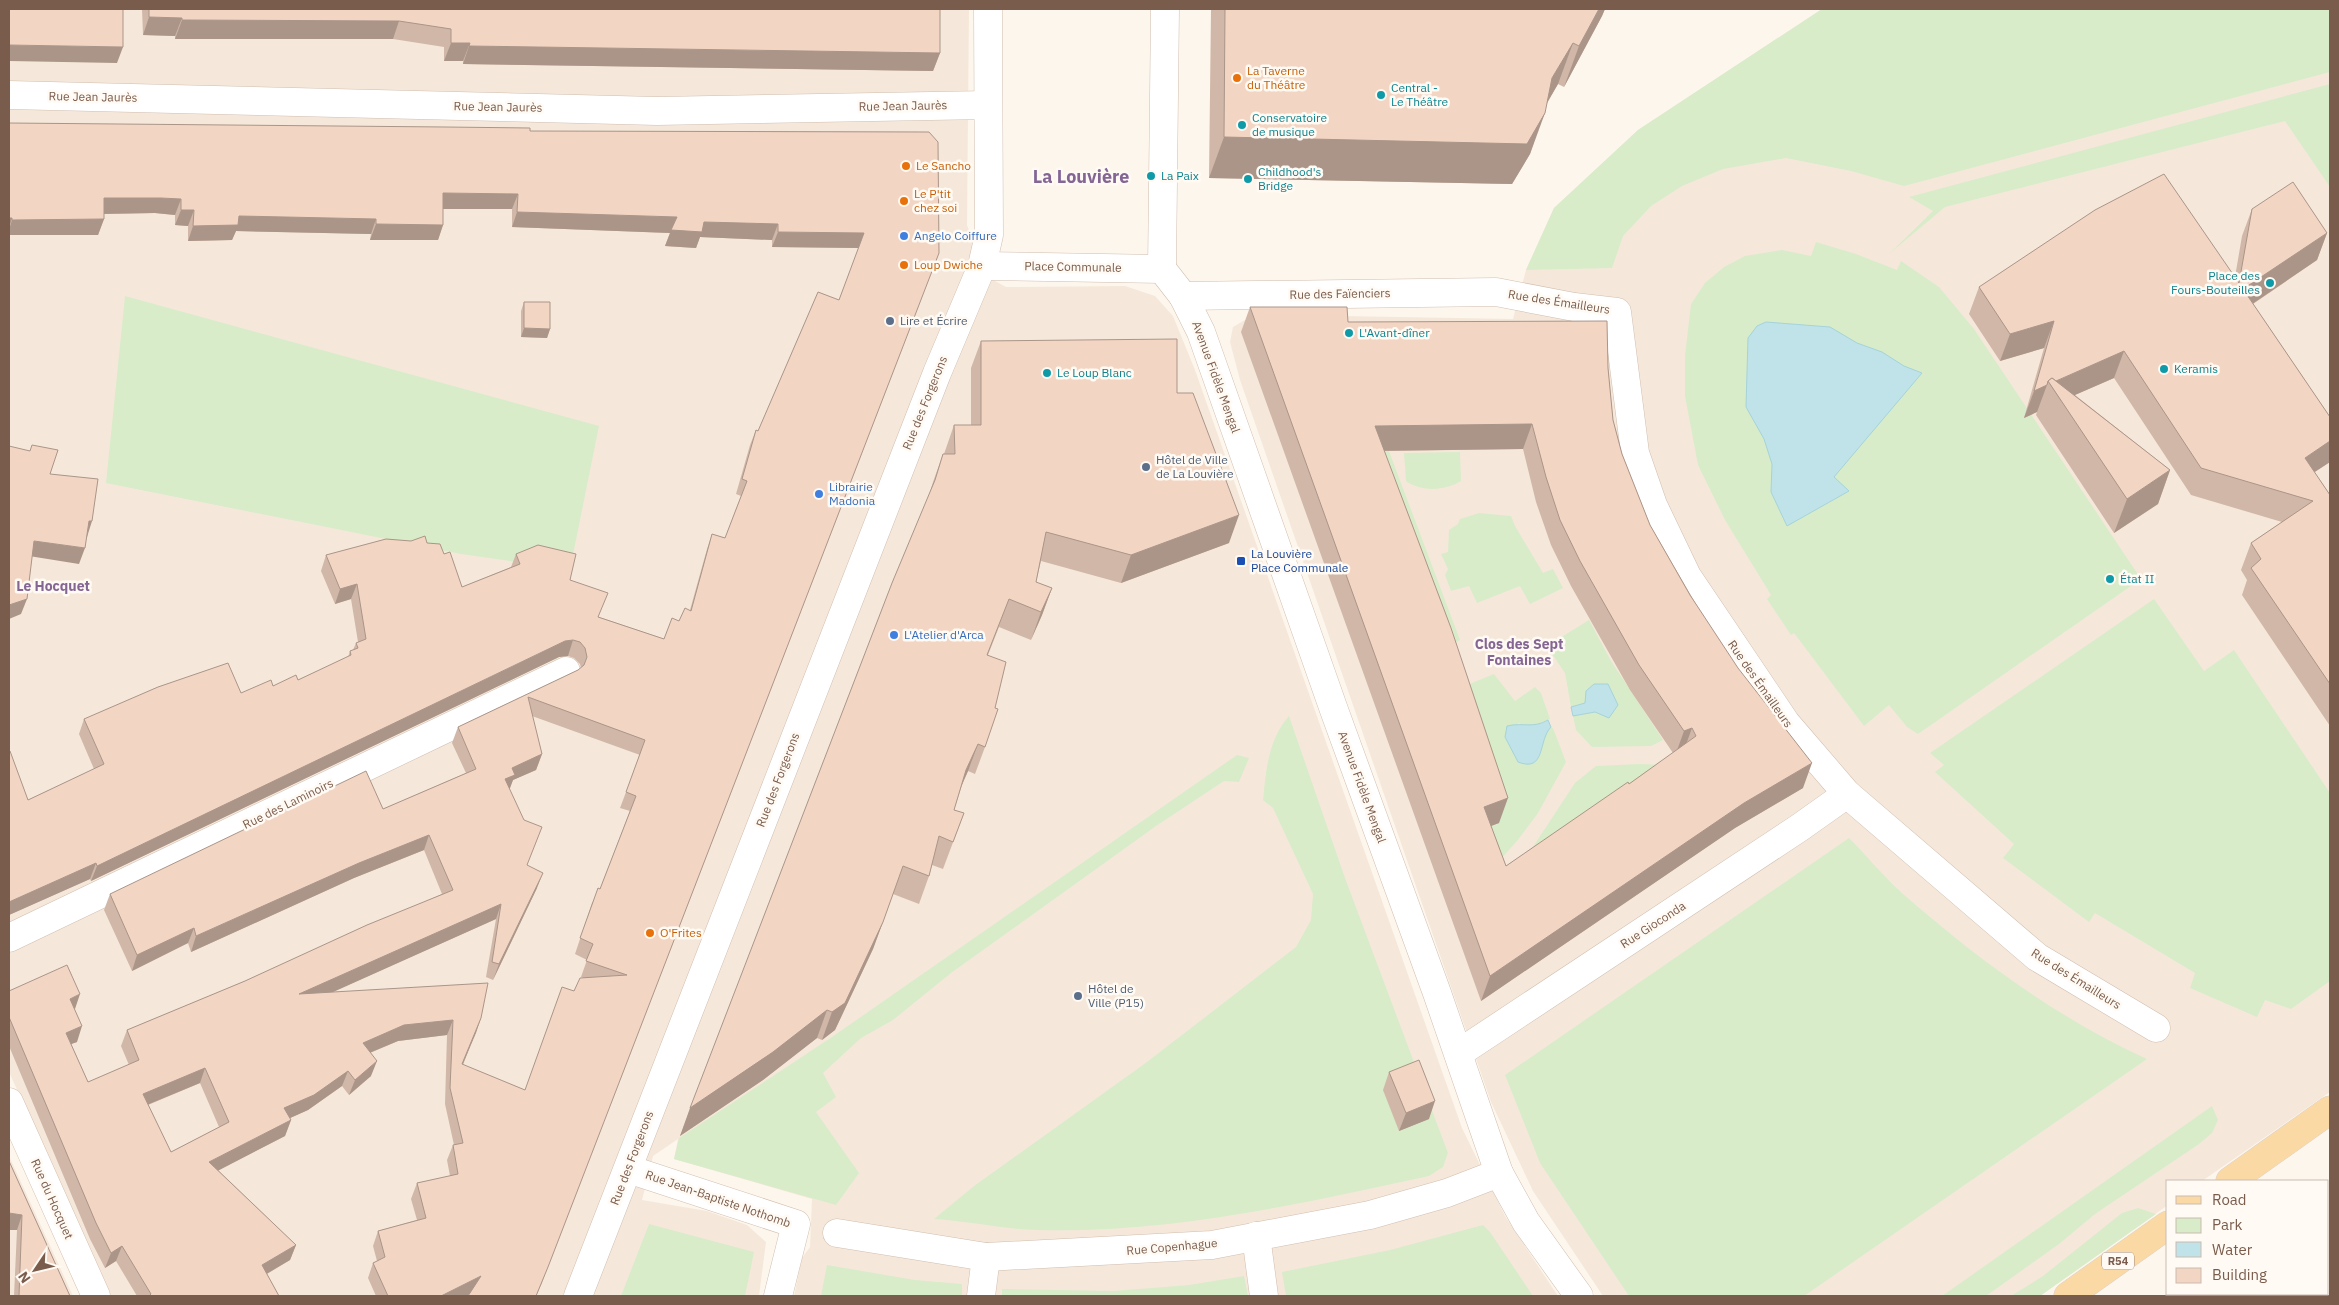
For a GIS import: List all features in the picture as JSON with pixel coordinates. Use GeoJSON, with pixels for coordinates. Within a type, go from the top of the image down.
{"type":"FeatureCollection","features":[{"type":"Feature","properties":{"kind":"main road"},"geometry":{"type":"LineString","coordinates":[[2231,1180],[2330,1110]]}},
{"type":"Feature","properties":{"kind":"main road","name":"R54"},"geometry":{"type":"LineString","coordinates":[[2068,1296],[2166,1226]]}},
{"type":"Feature","properties":{"kind":"street"},"geometry":{"type":"LineString","coordinates":[[982,266],[989,235],[988,9]]}},
{"type":"Feature","properties":{"kind":"street"},"geometry":{"type":"LineString","coordinates":[[1162,269],[1165,9]]}},
{"type":"Feature","properties":{"kind":"street","name":"Rue Jean Jaurès"},"geometry":{"type":"LineString","coordinates":[[9,95],[657,111],[987,105]]}},
{"type":"Feature","properties":{"kind":"street","name":"Place Communale"},"geometry":{"type":"LineString","coordinates":[[982,266],[1162,269]]}},
{"type":"Feature","properties":{"kind":"street","name":"Rue des Forgerons"},"geometry":{"type":"LineString","coordinates":[[578,1296],[933,382],[982,266]]}},
{"type":"Feature","properties":{"kind":"street","name":"Avenue Fidèle Mengal"},"geometry":{"type":"LineString","coordinates":[[1162,269],[1183,296],[1201,332],[1459,1053],[1500,1173],[1526,1222],[1579,1296]]}},
{"type":"Feature","properties":{"kind":"street","name":"Rue des Faïenciers"},"geometry":{"type":"LineString","coordinates":[[1183,296],[1496,292]]}},
{"type":"Feature","properties":{"kind":"street","name":"Rue des Émailleurs"},"geometry":{"type":"LineString","coordinates":[[1496,292],[1574,307],[1617,312],[1635,452],[1653,505],[1695,588],[1786,723],[1846,794],[2037,957],[2156,1028]]}},
{"type":"Feature","properties":{"kind":"street","name":"Rue des Laminoirs"},"geometry":{"type":"LineString","coordinates":[[9,938],[566,671]]}},
{"type":"Feature","properties":{"kind":"street","name":"Rue Gioconda"},"geometry":{"type":"LineString","coordinates":[[1459,1053],[1799,828],[1846,794]]}},
{"type":"Feature","properties":{"kind":"street","name":"Rue du Hocquet"},"geometry":{"type":"LineString","coordinates":[[9,1102],[96,1296]]}},
{"type":"Feature","properties":{"kind":"street","name":"Rue Jean-Baptiste Nothomb"},"geometry":{"type":"LineString","coordinates":[[628,1169],[796,1224],[778,1296]]}},
{"type":"Feature","properties":{"kind":"street","name":"Rue Copenhague"},"geometry":{"type":"LineString","coordinates":[[837,1233],[986,1257],[1212,1245],[1370,1215],[1447,1193],[1500,1173]]}},
{"type":"Feature","properties":{"kind":"street"},"geometry":{"type":"LineString","coordinates":[[1256,1236],[1264,1296]]}},
{"type":"Feature","properties":{"kind":"street"},"geometry":{"type":"LineString","coordinates":[[981,1296],[986,1257]]}},
{"type":"Feature","properties":{"kind":"shaded area"},"geometry":{"type":"Polygon","coordinates":[[[9,9],[969,9],[967,225],[986,276],[1006,287],[1125,286],[1155,296],[1173,316],[1195,370],[1462,1128],[1505,1216],[1558,1296],[794,1296],[802,1258],[810,1247],[812,1199],[674,1159],[678,1139],[653,1156],[642,1200],[707,1211],[747,1225],[766,1242],[759,1296],[111,1296],[9,1072],[9,9]]]}},
{"type":"Feature","properties":{"kind":"shaded area"},"geometry":{"type":"Polygon","coordinates":[[[1822,9],[2330,9],[2330,1092],[2203,1180],[2166,1180],[2166,1206],[2040,1296],[1603,1296],[1533,1191],[1491,1102],[1240,380],[1230,342],[1233,327],[1245,320],[1284,315],[1513,319],[1526,270],[1554,208],[1638,130],[1822,9]]]}},
{"type":"Feature","properties":{"kind":"shaded area"},"geometry":{"type":"Polygon","coordinates":[[[9,1156],[73,1296],[9,1296],[9,1156]]]}},
{"type":"Feature","properties":{"kind":"green space"},"geometry":{"type":"Polygon","coordinates":[[[1822,9],[2330,9],[2330,72],[1904,186],[1851,171],[1786,158],[1723,169],[1682,186],[1651,206],[1623,236],[1612,268],[1526,270],[1554,208],[1638,130],[1822,9]]]}},
{"type":"Feature","properties":{"kind":"green space"},"geometry":{"type":"Polygon","coordinates":[[[2330,84],[2330,187],[2285,121],[1945,207],[1889,254],[1933,211],[1909,197],[2330,84]]]}},
{"type":"Feature","properties":{"kind":"green space"},"geometry":{"type":"Polygon","coordinates":[[[1816,242],[1856,254],[1897,270],[1901,261],[1939,287],[1974,329],[2141,579],[1918,734],[1907,727],[1889,705],[1864,726],[1794,633],[1791,635],[1767,599],[1771,595],[1725,520],[1698,465],[1685,396],[1685,355],[1691,304],[1705,283],[1724,267],[1745,256],[1782,250],[1811,256],[1816,242]]]}},
{"type":"Feature","properties":{"kind":"green space"},"geometry":{"type":"Polygon","coordinates":[[[125,296],[599,426],[557,634],[557,659],[554,660],[523,563],[461,554],[106,483],[125,296]]]}},
{"type":"Feature","properties":{"kind":"green space"},"geometry":{"type":"Polygon","coordinates":[[[1367,451],[1389,451],[1460,640],[1441,651],[1367,451]]]}},
{"type":"Feature","properties":{"kind":"green space"},"geometry":{"type":"Polygon","coordinates":[[[1460,452],[1461,481],[1448,487],[1433,489],[1412,485],[1406,481],[1404,453],[1460,452]]]}},
{"type":"Feature","properties":{"kind":"green space"},"geometry":{"type":"Polygon","coordinates":[[[1479,513],[1511,516],[1543,573],[1553,569],[1563,588],[1530,604],[1520,586],[1477,603],[1469,586],[1451,591],[1445,575],[1448,569],[1441,554],[1448,552],[1449,530],[1458,524],[1460,519],[1479,513]]]}},
{"type":"Feature","properties":{"kind":"green space"},"geometry":{"type":"Polygon","coordinates":[[[2154,599],[2204,671],[2234,650],[2330,793],[2330,981],[2291,1009],[2265,1000],[2257,1017],[2190,988],[2195,973],[2095,913],[2089,922],[2003,858],[2014,844],[1935,772],[1944,765],[1930,753],[2154,599]]]}},
{"type":"Feature","properties":{"kind":"green space"},"geometry":{"type":"Polygon","coordinates":[[[1589,620],[1611,661],[1663,740],[1651,746],[1592,747],[1576,730],[1573,716],[1595,712],[1585,703],[1571,707],[1565,673],[1547,646],[1589,620]]]}},
{"type":"Feature","properties":{"kind":"green space"},"geometry":{"type":"Polygon","coordinates":[[[1494,674],[1515,701],[1535,687],[1541,693],[1550,719],[1530,727],[1518,723],[1535,761],[1551,727],[1566,762],[1538,813],[1517,841],[1490,871],[1475,832],[1499,823],[1455,690],[1494,674]]]}},
{"type":"Feature","properties":{"kind":"green space"},"geometry":{"type":"Polygon","coordinates":[[[1289,716],[1345,878],[1448,1153],[1443,1167],[1429,1176],[1332,1197],[1184,1222],[1085,1230],[1036,1230],[934,1219],[974,1186],[1147,1062],[1296,947],[1311,920],[1313,894],[1273,808],[1263,800],[1272,745],[1276,735],[1289,716]]]}},
{"type":"Feature","properties":{"kind":"green space"},"geometry":{"type":"Polygon","coordinates":[[[1237,755],[1249,758],[1239,782],[1224,781],[1156,826],[951,973],[893,1020],[861,1038],[823,1073],[836,1097],[816,1112],[859,1173],[836,1205],[674,1159],[679,1138],[832,1037],[1237,755]]]}},
{"type":"Feature","properties":{"kind":"green space"},"geometry":{"type":"Polygon","coordinates":[[[1665,765],[1529,853],[1575,783],[1596,766],[1665,765]]]}},
{"type":"Feature","properties":{"kind":"green space"},"geometry":{"type":"Polygon","coordinates":[[[1849,838],[1902,893],[1988,963],[2049,1006],[2114,1043],[2147,1059],[1804,1296],[1629,1296],[1540,1163],[1505,1075],[1849,838]]]}},
{"type":"Feature","properties":{"kind":"green space"},"geometry":{"type":"Polygon","coordinates":[[[2212,1106],[2218,1120],[2212,1133],[2199,1144],[2095,1214],[2059,1244],[1986,1296],[1942,1296],[2212,1106]]]}},
{"type":"Feature","properties":{"kind":"green space"},"geometry":{"type":"Polygon","coordinates":[[[2138,1208],[2156,1214],[2040,1296],[2011,1296],[2043,1276],[2122,1213],[2138,1208]]]}},
{"type":"Feature","properties":{"kind":"green space"},"geometry":{"type":"Polygon","coordinates":[[[649,1224],[754,1252],[745,1296],[621,1296],[649,1224]]]}},
{"type":"Feature","properties":{"kind":"green space"},"geometry":{"type":"Polygon","coordinates":[[[1483,1225],[1490,1232],[1533,1296],[1286,1296],[1282,1272],[1390,1250],[1483,1225]]]}},
{"type":"Feature","properties":{"kind":"green space"},"geometry":{"type":"Polygon","coordinates":[[[827,1265],[915,1280],[962,1284],[962,1296],[821,1296],[827,1265]]]}},
{"type":"Feature","properties":{"kind":"green space"},"geometry":{"type":"Polygon","coordinates":[[[1244,1276],[1248,1296],[1002,1296],[1002,1289],[1114,1291],[1189,1285],[1244,1276]]]}},
{"type":"Feature","properties":{"kind":"water"},"geometry":{"type":"Polygon","coordinates":[[[1766,322],[1830,327],[1857,343],[1882,352],[1904,366],[1922,373],[1834,477],[1849,491],[1787,526],[1771,492],[1772,464],[1764,439],[1746,407],[1748,338],[1757,326],[1766,322]]]}},
{"type":"Feature","properties":{"kind":"water"},"geometry":{"type":"Polygon","coordinates":[[[1594,684],[1608,684],[1618,705],[1609,718],[1595,712],[1573,716],[1571,707],[1585,703],[1586,691],[1594,684]]]}},
{"type":"Feature","properties":{"kind":"water"},"geometry":{"type":"Polygon","coordinates":[[[1548,720],[1551,727],[1537,759],[1533,763],[1527,764],[1518,762],[1505,737],[1507,726],[1532,725],[1548,720]]]}},
{"type":"Feature","properties":{"kind":"building"},"geometry":{"type":"Polygon","coordinates":[[[9,9],[123,9],[123,47],[9,45],[9,9]]]}},
{"type":"Feature","properties":{"kind":"building"},"geometry":{"type":"Polygon","coordinates":[[[149,9],[940,9],[940,53],[469,46],[470,43],[451,43],[451,29],[399,21],[182,20],[182,18],[149,17],[149,9]]]}},
{"type":"Feature","properties":{"kind":"building","name":"Central - Le Théâtre"},"geometry":{"type":"Polygon","coordinates":[[[1225,9],[1599,9],[1579,46],[1573,43],[1552,78],[1545,113],[1527,144],[1224,137],[1225,9]]]}},
{"type":"Feature","properties":{"kind":"building"},"geometry":{"type":"Polygon","coordinates":[[[9,123],[530,128],[530,131],[929,132],[938,142],[939,253],[536,1296],[468,1296],[481,1276],[441,1296],[388,1296],[373,1263],[385,1257],[378,1231],[426,1218],[417,1183],[458,1174],[453,1145],[463,1143],[450,1088],[453,1020],[404,1025],[363,1043],[377,1061],[355,1080],[348,1071],[314,1095],[284,1108],[291,1120],[209,1162],[296,1245],[262,1265],[279,1296],[149,1296],[151,1294],[122,1246],[111,1253],[96,1223],[9,1017],[9,991],[67,965],[80,994],[70,999],[82,1026],[66,1033],[88,1082],[139,1060],[127,1030],[245,981],[367,925],[453,890],[429,835],[359,863],[196,936],[194,928],[137,955],[110,894],[366,771],[383,809],[476,769],[458,727],[578,670],[584,665],[587,657],[585,648],[580,642],[573,640],[565,641],[97,866],[96,863],[9,902],[9,752],[28,800],[104,764],[84,719],[158,687],[228,663],[241,693],[271,680],[273,686],[296,675],[298,680],[351,655],[350,651],[358,648],[356,643],[366,639],[357,584],[340,589],[326,555],[386,539],[411,541],[425,536],[427,543],[440,544],[444,554],[450,552],[462,587],[520,564],[516,554],[538,545],[576,554],[570,580],[608,593],[598,617],[664,639],[672,618],[679,621],[685,608],[691,611],[712,534],[725,538],[747,481],[742,479],[756,430],[758,431],[818,292],[839,300],[864,233],[778,232],[778,224],[704,222],[702,232],[671,230],[677,217],[517,212],[518,194],[443,193],[443,225],[376,224],[376,219],[239,216],[238,225],[193,226],[194,210],[181,210],[181,199],[161,198],[104,198],[104,219],[12,220],[12,218],[9,218],[9,123]],[[528,697],[542,754],[512,768],[515,775],[505,779],[524,820],[542,827],[527,865],[543,873],[499,964],[492,962],[501,904],[299,994],[488,983],[481,1018],[462,1064],[525,1090],[562,987],[574,991],[580,978],[627,975],[586,961],[593,944],[580,938],[598,888],[600,889],[636,796],[626,792],[645,740],[528,697]],[[205,1068],[143,1094],[171,1152],[229,1122],[205,1068]]]}},
{"type":"Feature","properties":{"kind":"building","name":"Keramis"},"geometry":{"type":"Polygon","coordinates":[[[2164,174],[2239,283],[2252,209],[2293,182],[2327,233],[2243,289],[2330,417],[2330,441],[2305,458],[2330,495],[2330,684],[2251,568],[2261,559],[2251,543],[2313,501],[2201,468],[2124,351],[2056,381],[2052,378],[2048,381],[2047,385],[2034,391],[2054,321],[2010,334],[1979,287],[2095,210],[2164,174]]]}},
{"type":"Feature","properties":{"kind":"building"},"geometry":{"type":"Polygon","coordinates":[[[524,302],[550,302],[550,329],[524,328],[524,302]]]}},
{"type":"Feature","properties":{"kind":"building"},"geometry":{"type":"Polygon","coordinates":[[[1250,307],[1347,307],[1348,322],[1607,321],[1608,368],[1613,420],[1622,454],[1650,525],[1690,595],[1738,668],[1812,763],[1744,803],[1490,976],[1250,307]],[[1532,424],[1375,426],[1451,628],[1508,798],[1484,807],[1506,866],[1628,782],[1629,784],[1696,736],[1692,728],[1684,731],[1639,665],[1580,561],[1560,520],[1532,424]]]}},
{"type":"Feature","properties":{"kind":"building"},"geometry":{"type":"Polygon","coordinates":[[[1177,339],[1177,393],[1193,393],[1239,515],[1131,555],[1046,532],[1036,582],[1052,588],[1041,612],[1009,599],[987,655],[1006,662],[995,708],[998,709],[985,747],[978,744],[966,770],[954,810],[964,813],[953,842],[939,836],[929,876],[903,866],[883,922],[845,1003],[832,1012],[827,1010],[773,1052],[690,1108],[892,583],[935,480],[943,454],[955,454],[954,425],[981,425],[981,341],[1177,339]]]}},
{"type":"Feature","properties":{"kind":"building"},"geometry":{"type":"Polygon","coordinates":[[[2052,378],[2170,470],[2127,499],[2048,381],[2052,378]]]}},
{"type":"Feature","properties":{"kind":"building"},"geometry":{"type":"Polygon","coordinates":[[[32,445],[58,450],[50,474],[98,479],[92,521],[89,521],[85,548],[34,541],[27,599],[9,605],[9,446],[30,451],[32,445]]]}},
{"type":"Feature","properties":{"kind":"building"},"geometry":{"type":"Polygon","coordinates":[[[1419,1060],[1435,1101],[1406,1113],[1389,1072],[1419,1060]]]}},
{"type":"Feature","properties":{"kind":"building"},"geometry":{"type":"Polygon","coordinates":[[[9,1161],[70,1296],[19,1296],[22,1215],[9,1213],[9,1161]]]}},
{"type":"Feature","properties":{"kind":"place","name":"La Taverne du Théâtre"},"geometry":{"type":"Point","coordinates":[1237,78]}},
{"type":"Feature","properties":{"kind":"place","name":"Central - Le Théâtre"},"geometry":{"type":"Point","coordinates":[1381,95]}},
{"type":"Feature","properties":{"kind":"place","name":"Conservatoire de musique"},"geometry":{"type":"Point","coordinates":[1242,125]}},
{"type":"Feature","properties":{"kind":"place","name":"Le Sancho"},"geometry":{"type":"Point","coordinates":[906,166]}},
{"type":"Feature","properties":{"kind":"place","name":"La Paix"},"geometry":{"type":"Point","coordinates":[1151,176]}},
{"type":"Feature","properties":{"kind":"place","name":"Childhood's Bridge"},"geometry":{"type":"Point","coordinates":[1248,179]}},
{"type":"Feature","properties":{"kind":"place","name":"Le P'tit chez soi"},"geometry":{"type":"Point","coordinates":[904,201]}},
{"type":"Feature","properties":{"kind":"place","name":"Angelo Coiffure"},"geometry":{"type":"Point","coordinates":[904,236]}},
{"type":"Feature","properties":{"kind":"place","name":"Loup Dwiche"},"geometry":{"type":"Point","coordinates":[904,265]}},
{"type":"Feature","properties":{"kind":"place","name":"Place des Fours-Bouteilles"},"geometry":{"type":"Point","coordinates":[2270,283]}},
{"type":"Feature","properties":{"kind":"place","name":"Lire et Écrire"},"geometry":{"type":"Point","coordinates":[890,321]}},
{"type":"Feature","properties":{"kind":"place","name":"L'Avant-dîner"},"geometry":{"type":"Point","coordinates":[1349,333]}},
{"type":"Feature","properties":{"kind":"place","name":"Keramis"},"geometry":{"type":"Point","coordinates":[2164,369]}},
{"type":"Feature","properties":{"kind":"place","name":"Le Loup Blanc"},"geometry":{"type":"Point","coordinates":[1047,373]}},
{"type":"Feature","properties":{"kind":"place","name":"Hôtel de Ville de La Louvière"},"geometry":{"type":"Point","coordinates":[1146,467]}},
{"type":"Feature","properties":{"kind":"place","name":"Librairie Madonia"},"geometry":{"type":"Point","coordinates":[819,494]}},
{"type":"Feature","properties":{"kind":"place","name":"La Louvière Place Communale"},"geometry":{"type":"Point","coordinates":[1241,561]}},
{"type":"Feature","properties":{"kind":"place","name":"État II"},"geometry":{"type":"Point","coordinates":[2110,579]}},
{"type":"Feature","properties":{"kind":"place","name":"L'Atelier d'Arca"},"geometry":{"type":"Point","coordinates":[894,635]}},
{"type":"Feature","properties":{"kind":"place","name":"O'Frites"},"geometry":{"type":"Point","coordinates":[650,933]}},
{"type":"Feature","properties":{"kind":"place","name":"Hôtel de Ville (P15)"},"geometry":{"type":"Point","coordinates":[1078,996]}},
{"type":"Feature","properties":{"kind":"district","name":"La Louvière"},"geometry":{"type":"Point","coordinates":[1081,177]}},
{"type":"Feature","properties":{"kind":"district","name":"Le Hocquet"},"geometry":{"type":"Point","coordinates":[53,586]}},
{"type":"Feature","properties":{"kind":"district","name":"Clos des Sept Fontaines"},"geometry":{"type":"Point","coordinates":[1519,652]}}]}
